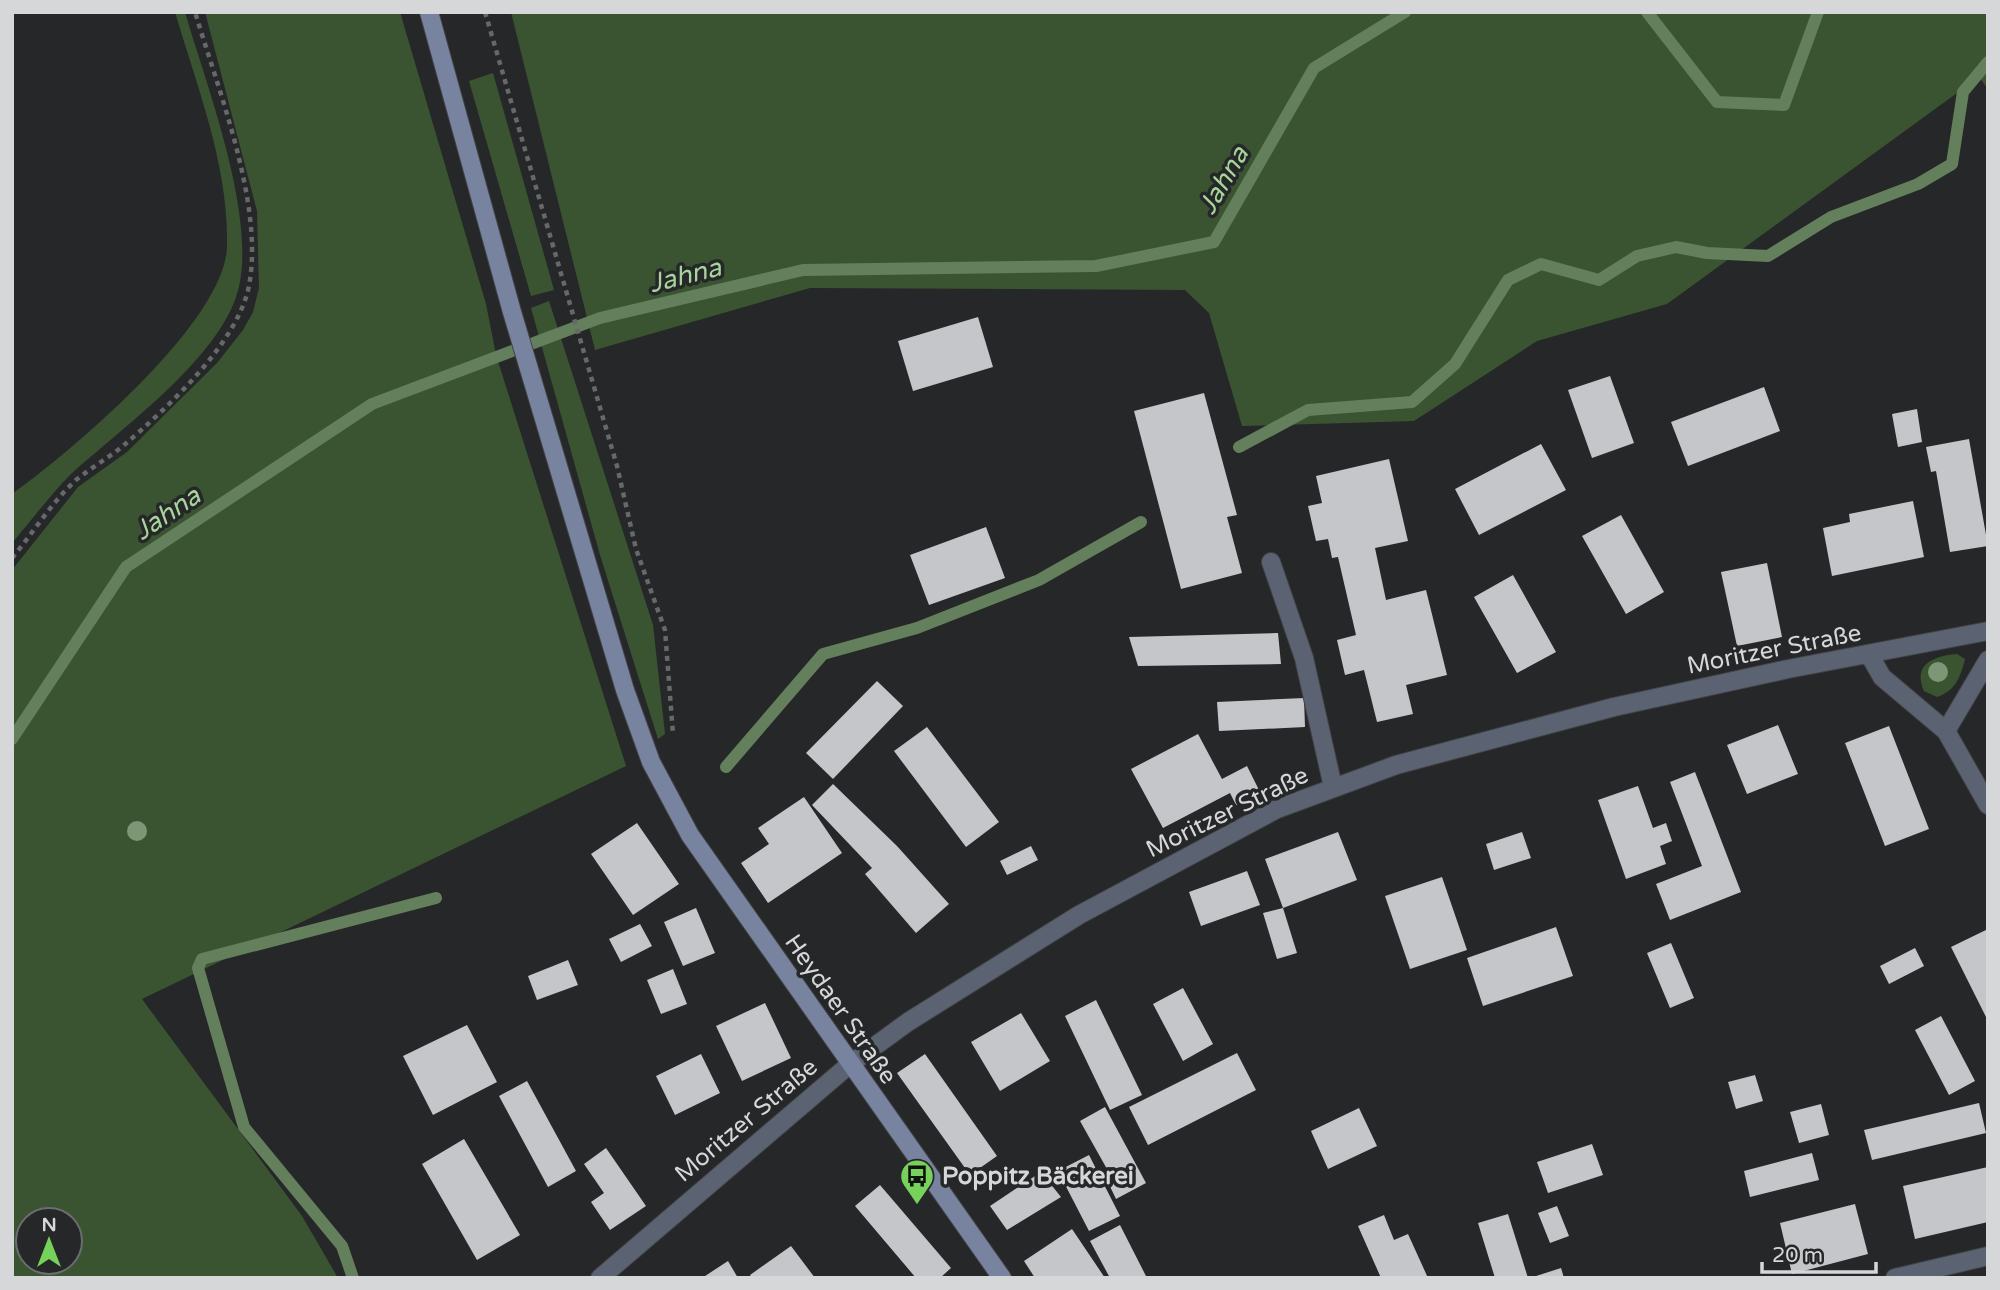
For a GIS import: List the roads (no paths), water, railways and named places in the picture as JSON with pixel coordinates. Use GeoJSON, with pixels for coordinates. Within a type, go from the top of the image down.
{"type":"FeatureCollection","features":[{"type":"Feature","properties":{"kind":"main road","name":"Heydaer Straße"},"geometry":{"type":"LineString","coordinates":[[430,15],[512,312],[583,554],[651,762],[690,835],[849,1065],[1002,1278]]}},
{"type":"Feature","properties":{"kind":"street"},"geometry":{"type":"LineString","coordinates":[[1271,562],[1304,657],[1333,787]]}},
{"type":"Feature","properties":{"kind":"street","name":"Moritzer Straße"},"geometry":{"type":"LineString","coordinates":[[600,1278],[849,1065],[908,1022],[1079,915],[1277,809],[1396,765],[1614,707],[1788,669],[1870,656],[1988,631]]}},
{"type":"Feature","properties":{"kind":"street"},"geometry":{"type":"LineString","coordinates":[[1870,656],[1882,677],[1946,731],[1988,806]]}},
{"type":"Feature","properties":{"kind":"street"},"geometry":{"type":"LineString","coordinates":[[1946,731],[1988,660]]}},
{"type":"Feature","properties":{"kind":"street"},"geometry":{"type":"LineString","coordinates":[[1895,1278],[1988,1256]]}},
{"type":"Feature","properties":{"kind":"waterway","name":"Jahna"},"geometry":{"type":"LineString","coordinates":[[12,739],[126,567],[372,404],[600,318],[803,270],[1096,266],[1214,242],[1314,68],[1405,12]]}},
{"type":"Feature","properties":{"kind":"waterway","name":"Jahna"},"geometry":{"type":"LineString","coordinates":[[1647,12],[1717,102],[1784,105],[1818,12]]}},
{"type":"Feature","properties":{"kind":"waterway"},"geometry":{"type":"LineString","coordinates":[[1239,447],[1308,410],[1412,402],[1455,364],[1508,280],[1541,264],[1599,280],[1637,256],[1676,247],[1707,253],[1768,256],[1831,217],[1918,184],[1952,164],[1963,92],[1988,62]]}},
{"type":"Feature","properties":{"kind":"waterway"},"geometry":{"type":"LineString","coordinates":[[726,767],[823,654],[917,628],[1039,580],[1141,522]]}},
{"type":"Feature","properties":{"kind":"waterway"},"geometry":{"type":"LineString","coordinates":[[353,1278],[342,1246],[244,1127],[198,968],[202,959],[436,898]]}},
{"type":"Feature","properties":{"kind":"place","name":"Poppitz Bäckerei"},"geometry":{"type":"Point","coordinates":[917,1206]}}]}
